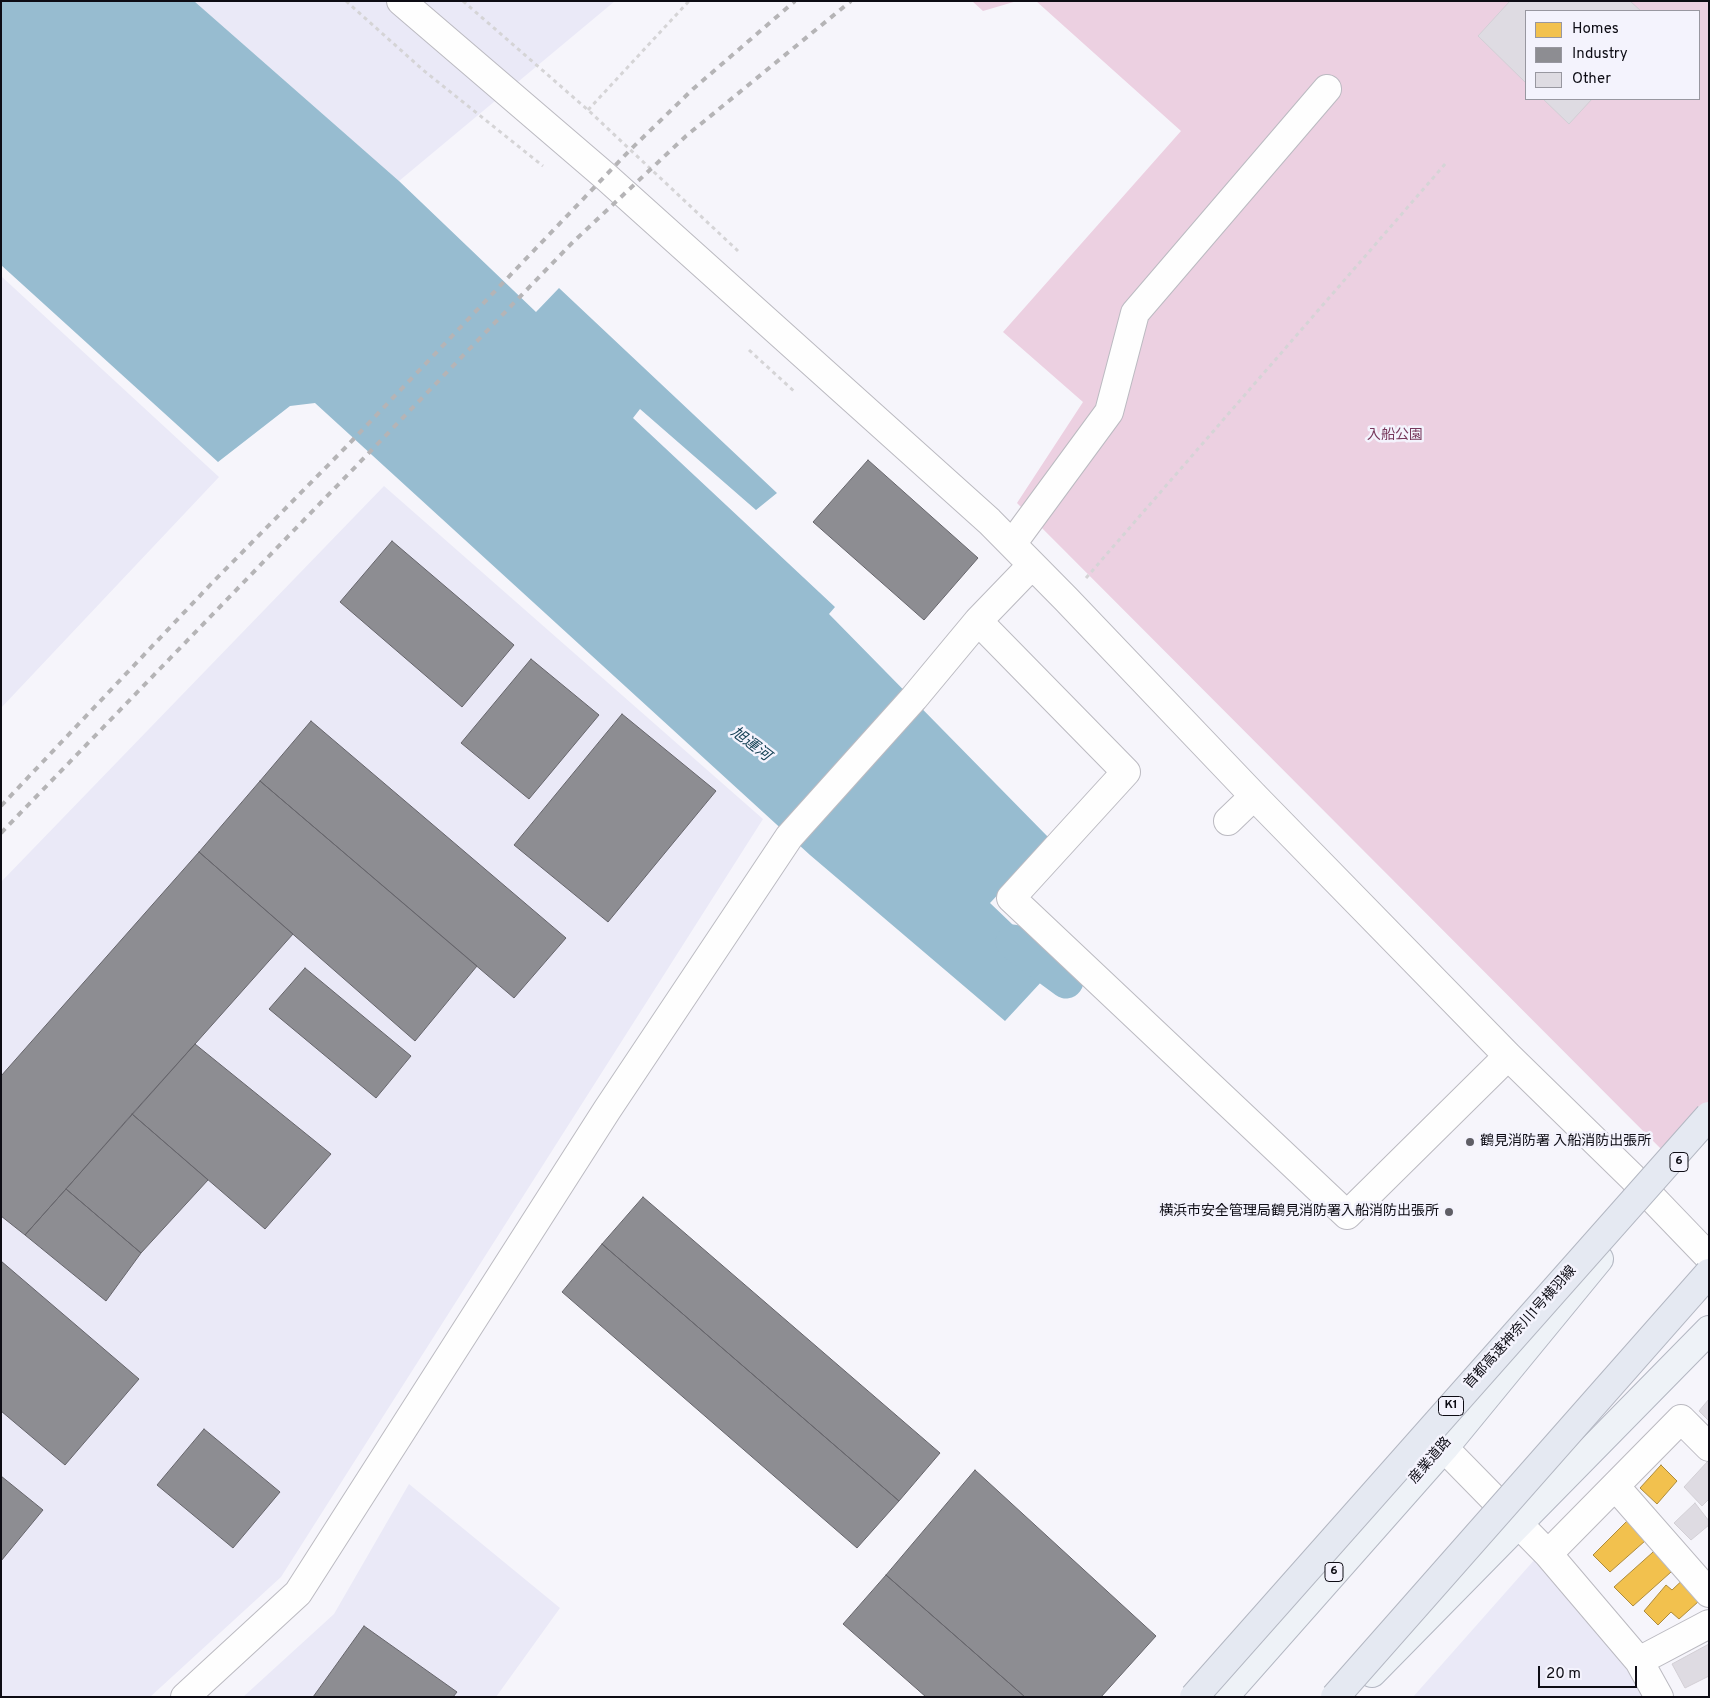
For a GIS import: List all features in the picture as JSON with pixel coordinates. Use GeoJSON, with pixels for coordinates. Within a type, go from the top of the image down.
{"type":"FeatureCollection","features":[{"type":"Feature","properties":{"kind":"highway","name":"首都高速神奈川1号横羽線"},"geometry":{"type":"LineString","coordinates":[[1194,1697],[1709,1116]]}},
{"type":"Feature","properties":{"kind":"highway"},"geometry":{"type":"LineString","coordinates":[[1334,1697],[1709,1272]]}},
{"type":"Feature","properties":{"kind":"main road","name":"産業道路"},"geometry":{"type":"LineString","coordinates":[[1224,1697],[1444,1448],[1650,1196],[1709,1128]]}},
{"type":"Feature","properties":{"kind":"main road"},"geometry":{"type":"LineString","coordinates":[[1349,1697],[1709,1330]]}},
{"type":"Feature","properties":{"kind":"street"},"geometry":{"type":"LineString","coordinates":[[401,1],[605,176],[982,515],[1508,1056],[1709,1257]]}},
{"type":"Feature","properties":{"kind":"street"},"geometry":{"type":"LineString","coordinates":[[1012,544],[1109,412],[1135,313],[1327,89]]}},
{"type":"Feature","properties":{"kind":"street"},"geometry":{"type":"LineString","coordinates":[[186,1697],[298,1593],[607,1110],[789,837],[914,698],[978,621],[1032,565]]}},
{"type":"Feature","properties":{"kind":"street"},"geometry":{"type":"LineString","coordinates":[[978,621],[1126,772],[1011,898],[1347,1215],[1508,1056]]}},
{"type":"Feature","properties":{"kind":"street"},"geometry":{"type":"LineString","coordinates":[[1228,821],[1254,796]]}},
{"type":"Feature","properties":{"kind":"street"},"geometry":{"type":"LineString","coordinates":[[1548,1554],[1681,1420],[1709,1447]]}},
{"type":"Feature","properties":{"kind":"street"},"geometry":{"type":"LineString","coordinates":[[1444,1448],[1548,1554],[1639,1661],[1659,1697]]}},
{"type":"Feature","properties":{"kind":"street"},"geometry":{"type":"LineString","coordinates":[[1615,1486],[1709,1593]]}},
{"type":"Feature","properties":{"kind":"street"},"geometry":{"type":"LineString","coordinates":[[1639,1661],[1709,1624]]}},
{"type":"Feature","properties":{"kind":"path"},"geometry":{"type":"LineString","coordinates":[[346,1],[423,70],[543,166]]}},
{"type":"Feature","properties":{"kind":"path"},"geometry":{"type":"LineString","coordinates":[[588,110],[688,1]]}},
{"type":"Feature","properties":{"kind":"path"},"geometry":{"type":"LineString","coordinates":[[1084,580],[1446,163]]}},
{"type":"Feature","properties":{"kind":"path"},"geometry":{"type":"LineString","coordinates":[[744,346],[803,398]]}},
{"type":"Feature","properties":{"kind":"shaded area"},"geometry":{"type":"Polygon","coordinates":[[[194,1],[615,1],[399,181],[194,1]]]}},
{"type":"Feature","properties":{"kind":"shaded area"},"geometry":{"type":"Polygon","coordinates":[[[1,276],[219,477],[1,708],[1,276]]]}},
{"type":"Feature","properties":{"kind":"shaded area"},"geometry":{"type":"Polygon","coordinates":[[[384,486],[763,819],[281,1577],[150,1697],[1,1697],[1,882],[384,486]]]}},
{"type":"Feature","properties":{"kind":"shaded area"},"geometry":{"type":"Polygon","coordinates":[[[409,1484],[560,1608],[496,1697],[243,1697],[334,1614],[409,1484]]]}},
{"type":"Feature","properties":{"kind":"shaded area"},"geometry":{"type":"Polygon","coordinates":[[[1536,1558],[1640,1686],[1645,1697],[1413,1697],[1536,1558]]]}},
{"type":"Feature","properties":{"kind":"green space"},"geometry":{"type":"Polygon","coordinates":[[[972,1],[1017,1],[983,11],[972,1]]]}},
{"type":"Feature","properties":{"kind":"green space","name":"入船公園"},"geometry":{"type":"Polygon","coordinates":[[[1036,1],[1709,1],[1709,1120],[1671,1159],[1017,503],[1083,402],[1003,332],[1181,131],[1036,1]]]}},
{"type":"Feature","properties":{"kind":"water"},"geometry":{"type":"Polygon","coordinates":[[[1,1],[194,1],[399,181],[536,312],[559,288],[777,493],[756,510],[640,409],[633,418],[835,607],[829,614],[1050,839],[990,903],[1056,966],[1005,1021],[810,855],[315,403],[290,406],[218,462],[1,265],[1,1]]]}},
{"type":"Feature","properties":{"kind":"building: Homes"},"geometry":{"type":"Polygon","coordinates":[[[1661,1465],[1677,1481],[1657,1504],[1640,1488],[1661,1465]]]}},
{"type":"Feature","properties":{"kind":"building: Homes"},"geometry":{"type":"Polygon","coordinates":[[[1634,1514],[1654,1533],[1610,1572],[1593,1555],[1634,1514]]]}},
{"type":"Feature","properties":{"kind":"building: Homes"},"geometry":{"type":"Polygon","coordinates":[[[1662,1544],[1680,1564],[1633,1606],[1614,1587],[1662,1544]]]}},
{"type":"Feature","properties":{"kind":"building: Homes"},"geometry":{"type":"Polygon","coordinates":[[[1689,1574],[1708,1593],[1679,1619],[1671,1612],[1658,1625],[1644,1611],[1666,1585],[1672,1590],[1689,1574]]]}},
{"type":"Feature","properties":{"kind":"building: Industry"},"geometry":{"type":"Polygon","coordinates":[[[868,460],[978,558],[924,620],[813,522],[868,460]]]}},
{"type":"Feature","properties":{"kind":"building: Industry"},"geometry":{"type":"Polygon","coordinates":[[[392,541],[514,645],[462,707],[340,602],[392,541]]]}},
{"type":"Feature","properties":{"kind":"building: Industry"},"geometry":{"type":"Polygon","coordinates":[[[531,659],[599,715],[529,799],[461,743],[531,659]]]}},
{"type":"Feature","properties":{"kind":"building: Industry"},"geometry":{"type":"Polygon","coordinates":[[[622,714],[716,791],[608,922],[514,845],[622,714]]]}},
{"type":"Feature","properties":{"kind":"building: Industry"},"geometry":{"type":"Polygon","coordinates":[[[311,721],[566,938],[514,998],[260,781],[311,721]]]}},
{"type":"Feature","properties":{"kind":"building: Industry"},"geometry":{"type":"Polygon","coordinates":[[[260,781],[477,966],[415,1041],[199,852],[260,781]]]}},
{"type":"Feature","properties":{"kind":"building: Industry"},"geometry":{"type":"Polygon","coordinates":[[[199,852],[293,934],[25,1235],[1,1216],[1,1076],[199,852]]]}},
{"type":"Feature","properties":{"kind":"building: Industry"},"geometry":{"type":"Polygon","coordinates":[[[305,968],[411,1056],[376,1098],[269,1009],[305,968]]]}},
{"type":"Feature","properties":{"kind":"building: Industry"},"geometry":{"type":"Polygon","coordinates":[[[195,1044],[331,1154],[265,1229],[132,1114],[195,1044]]]}},
{"type":"Feature","properties":{"kind":"building: Industry"},"geometry":{"type":"Polygon","coordinates":[[[132,1114],[208,1180],[141,1253],[66,1189],[132,1114]]]}},
{"type":"Feature","properties":{"kind":"building: Industry"},"geometry":{"type":"Polygon","coordinates":[[[66,1189],[141,1253],[106,1301],[25,1235],[66,1189]]]}},
{"type":"Feature","properties":{"kind":"building: Industry"},"geometry":{"type":"Polygon","coordinates":[[[643,1197],[940,1453],[899,1501],[602,1244],[643,1197]]]}},
{"type":"Feature","properties":{"kind":"building: Industry"},"geometry":{"type":"Polygon","coordinates":[[[602,1244],[899,1501],[857,1548],[562,1292],[602,1244]]]}},
{"type":"Feature","properties":{"kind":"building: Industry"},"geometry":{"type":"Polygon","coordinates":[[[1,1261],[139,1379],[65,1465],[1,1411],[1,1261]]]}},
{"type":"Feature","properties":{"kind":"building: Industry"},"geometry":{"type":"Polygon","coordinates":[[[204,1429],[280,1492],[233,1548],[157,1485],[204,1429]]]}},
{"type":"Feature","properties":{"kind":"building: Industry"},"geometry":{"type":"Polygon","coordinates":[[[975,1470],[1156,1636],[1101,1697],[1025,1697],[886,1575],[975,1470]]]}},
{"type":"Feature","properties":{"kind":"building: Industry"},"geometry":{"type":"Polygon","coordinates":[[[1,1476],[43,1510],[1,1561],[1,1476]]]}},
{"type":"Feature","properties":{"kind":"building: Industry"},"geometry":{"type":"Polygon","coordinates":[[[886,1575],[1025,1697],[926,1697],[843,1624],[886,1575]]]}},
{"type":"Feature","properties":{"kind":"building: Industry"},"geometry":{"type":"Polygon","coordinates":[[[364,1626],[457,1692],[453,1697],[313,1697],[364,1626]]]}},
{"type":"Feature","properties":{"kind":"building: Other"},"geometry":{"type":"Polygon","coordinates":[[[1510,1],[1630,1],[1640,10],[1525,10],[1525,82],[1478,36],[1510,1]]]}},
{"type":"Feature","properties":{"kind":"building: Other"},"geometry":{"type":"Polygon","coordinates":[[[1544,100],[1591,100],[1569,124],[1544,100]]]}},
{"type":"Feature","properties":{"kind":"building: Other"},"geometry":{"type":"Polygon","coordinates":[[[1709,1399],[1709,1421],[1699,1411],[1709,1399]]]}},
{"type":"Feature","properties":{"kind":"building: Other"},"geometry":{"type":"Polygon","coordinates":[[[1708,1461],[1709,1499],[1702,1506],[1684,1487],[1708,1461]]]}},
{"type":"Feature","properties":{"kind":"building: Other"},"geometry":{"type":"Polygon","coordinates":[[[1695,1503],[1709,1521],[1709,1525],[1691,1540],[1674,1523],[1695,1503]]]}},
{"type":"Feature","properties":{"kind":"building: Other"},"geometry":{"type":"Polygon","coordinates":[[[1709,1644],[1709,1676],[1685,1688],[1672,1664],[1709,1644]]]}},
{"type":"Feature","properties":{"kind":"waterway","name":"旭運河"},"geometry":{"type":"LineString","coordinates":[[1013,942],[1066,981]]}},
{"type":"Feature","properties":{"kind":"railway"},"geometry":{"type":"LineString","coordinates":[[1,806],[211,584],[345,448],[630,150],[693,89],[795,1]]}},
{"type":"Feature","properties":{"kind":"railway"},"geometry":{"type":"LineString","coordinates":[[1,833],[572,243],[686,136],[851,1]]}},
{"type":"Feature","properties":{"kind":"place","name":"鶴見消防署 入船消防出張所"},"geometry":{"type":"Point","coordinates":[1470,1142]}},
{"type":"Feature","properties":{"kind":"place","name":"横浜市安全管理局鶴見消防署入船消防出張所"},"geometry":{"type":"Point","coordinates":[1449,1212]}}]}
